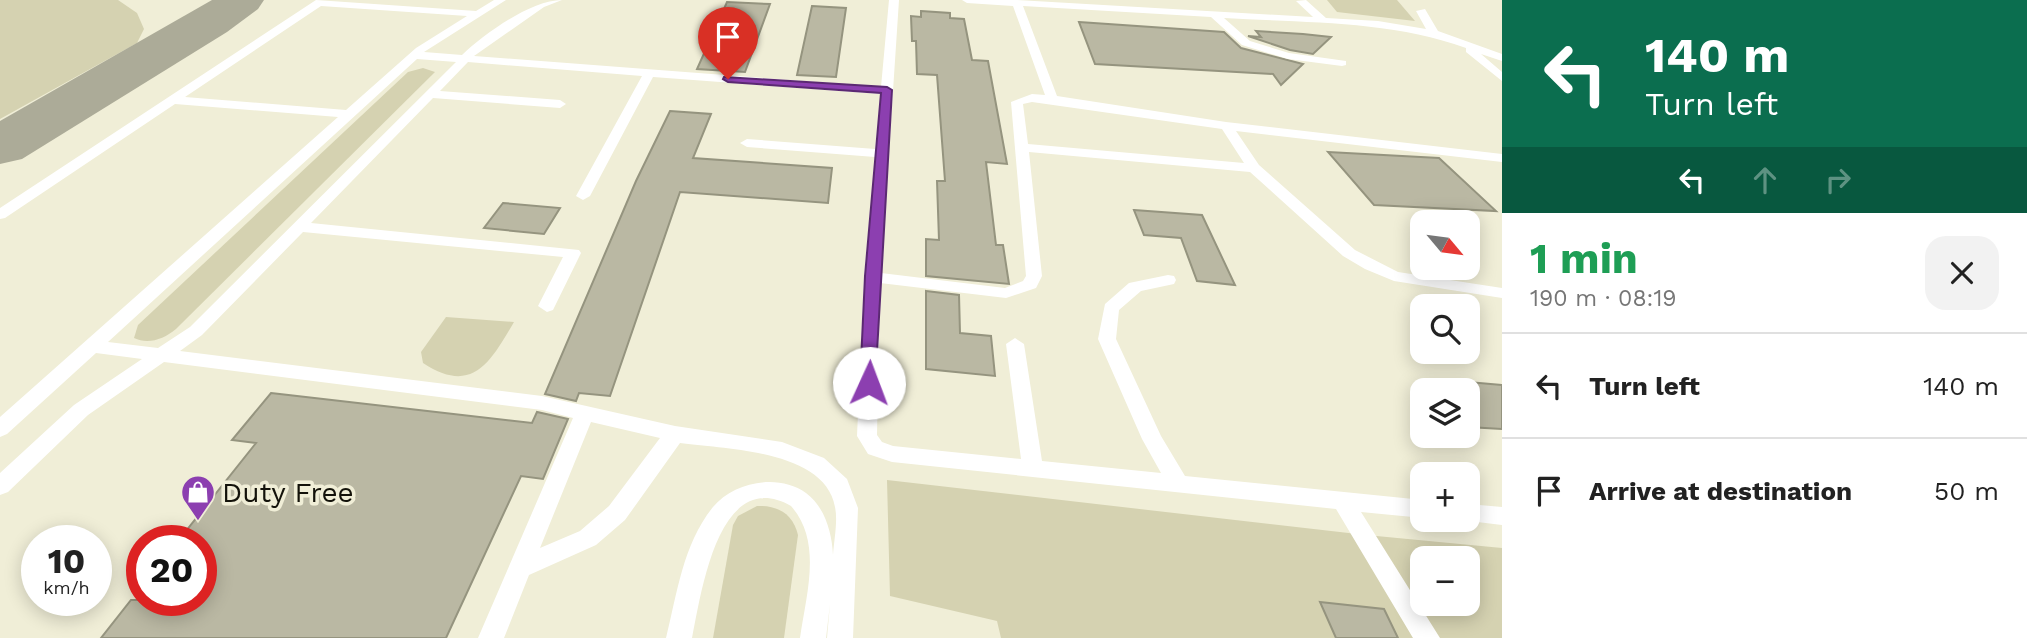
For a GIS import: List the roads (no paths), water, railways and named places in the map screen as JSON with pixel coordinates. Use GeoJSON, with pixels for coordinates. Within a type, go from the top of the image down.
{"type":"FeatureCollection","features":[{"type":"Feature","properties":{"kind":"lane"},"geometry":{"type":"LineString","coordinates":[[0,429],[414,55],[501,0]]}},
{"type":"Feature","properties":{"kind":"lane"},"geometry":{"type":"LineString","coordinates":[[0,486],[81,410],[196,331],[463,59],[541,5],[557,0]]}},
{"type":"Feature","properties":{"kind":"lane"},"geometry":{"type":"LineString","coordinates":[[894,0],[872,276],[867,436],[875,448],[892,454],[1033,470],[1410,508]]}},
{"type":"Feature","properties":{"kind":"lane"},"geometry":{"type":"LineString","coordinates":[[967,0],[1378,24],[1434,33],[1502,58]]}},
{"type":"Feature","properties":{"kind":"lane"},"geometry":{"type":"LineString","coordinates":[[1148,0],[1154,11]]}},
{"type":"Feature","properties":{"kind":"lane"},"geometry":{"type":"LineString","coordinates":[[1220,0],[1230,15]]}},
{"type":"Feature","properties":{"kind":"lane"},"geometry":{"type":"LineString","coordinates":[[0,215],[321,1],[477,14]]}},
{"type":"Feature","properties":{"kind":"lane"},"geometry":{"type":"LineString","coordinates":[[1301,1],[1322,20]]}},
{"type":"Feature","properties":{"kind":"lane"},"geometry":{"type":"LineString","coordinates":[[1017,3],[1052,99]]}},
{"type":"Feature","properties":{"kind":"lane"},"geometry":{"type":"LineString","coordinates":[[1421,11],[1434,33]]}},
{"type":"Feature","properties":{"kind":"lane"},"geometry":{"type":"LineString","coordinates":[[1213,14],[1246,43],[1288,56],[1342,63]]}},
{"type":"Feature","properties":{"kind":"lane"},"geometry":{"type":"LineString","coordinates":[[1460,41],[1502,46]]}},
{"type":"Feature","properties":{"kind":"lane"},"geometry":{"type":"LineString","coordinates":[[1460,41],[1502,78]]}},
{"type":"Feature","properties":{"kind":"lane"},"geometry":{"type":"LineString","coordinates":[[414,55],[887,90]]}},
{"type":"Feature","properties":{"kind":"lane"},"geometry":{"type":"LineString","coordinates":[[583,196],[649,73]]}},
{"type":"Feature","properties":{"kind":"lane"},"geometry":{"type":"LineString","coordinates":[[429,94],[560,104]]}},
{"type":"Feature","properties":{"kind":"lane"},"geometry":{"type":"LineString","coordinates":[[872,276],[1006,293],[1030,284],[1034,276],[1017,103],[1032,98],[1226,126],[1502,158]]}},
{"type":"Feature","properties":{"kind":"lane"},"geometry":{"type":"LineString","coordinates":[[173,100],[349,114]]}},
{"type":"Feature","properties":{"kind":"lane"},"geometry":{"type":"LineString","coordinates":[[1226,126],[1254,168],[1349,253],[1394,276],[1502,293]]}},
{"type":"Feature","properties":{"kind":"lane"},"geometry":{"type":"LineString","coordinates":[[747,143],[882,153]]}},
{"type":"Feature","properties":{"kind":"lane"},"geometry":{"type":"LineString","coordinates":[[1021,147],[1254,168]]}},
{"type":"Feature","properties":{"kind":"lane"},"geometry":{"type":"LineString","coordinates":[[300,227],[573,253],[547,306]]}},
{"type":"Feature","properties":{"kind":"lane"},"geometry":{"type":"LineString","coordinates":[[1168,280],[1135,287],[1111,307],[1107,339],[1152,439],[1178,483]]}},
{"type":"Feature","properties":{"kind":"lane"},"geometry":{"type":"LineString","coordinates":[[1015,344],[1033,470]]}},
{"type":"Feature","properties":{"kind":"lane"},"geometry":{"type":"LineString","coordinates":[[91,346],[542,403],[675,434],[782,450],[817,464],[839,485],[847,508],[840,638]]}},
{"type":"Feature","properties":{"kind":"lane"},"geometry":{"type":"LineString","coordinates":[[491,638],[585,413]]}},
{"type":"Feature","properties":{"kind":"lane"},"geometry":{"type":"LineString","coordinates":[[520,568],[588,538],[608,521],[617,513],[675,434]]}},
{"type":"Feature","properties":{"kind":"lane"},"geometry":{"type":"LineString","coordinates":[[679,638],[702,547],[717,518],[736,497],[768,490],[798,499],[814,517],[822,544],[813,638]]}},
{"type":"Feature","properties":{"kind":"lane"},"geometry":{"type":"LineString","coordinates":[[1344,503],[1427,638]]}},
{"type":"Feature","properties":{"kind":"lane"},"geometry":{"type":"LineString","coordinates":[[1480,514],[1502,516]]}},
{"type":"Feature","properties":{"kind":"place","name":"Duty Free"},"geometry":{"type":"Point","coordinates":[198,522]}}]}
